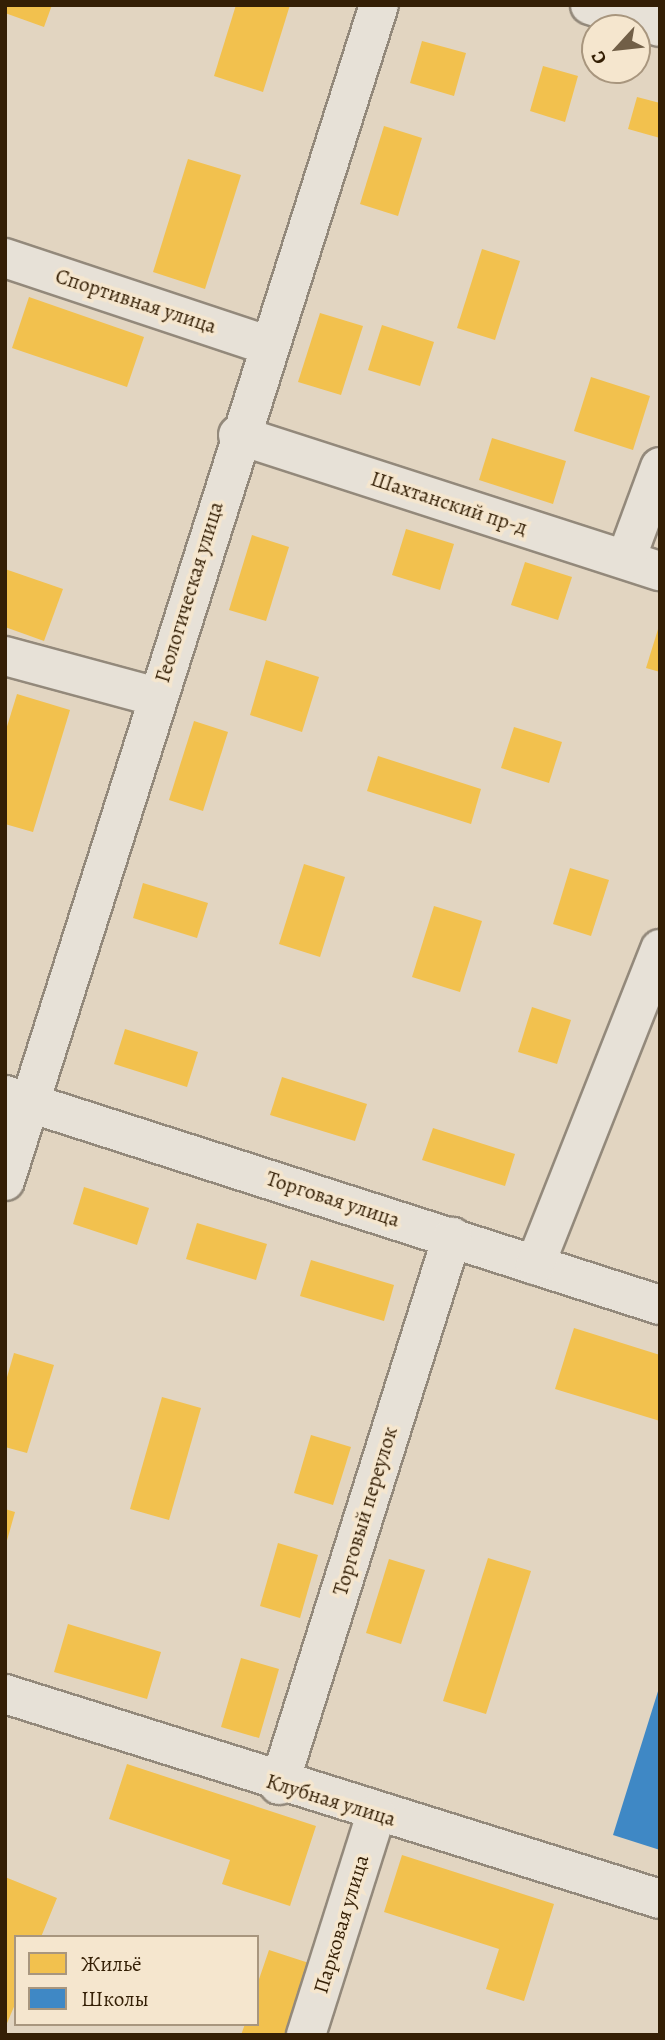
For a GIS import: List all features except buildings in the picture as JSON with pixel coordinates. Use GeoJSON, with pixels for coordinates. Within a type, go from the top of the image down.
{"type":"FeatureCollection","features":[{"type":"Feature","properties":{"kind":"street","name":"Геологическая улица"},"geometry":{"type":"LineString","coordinates":[[5,1181],[18,1099],[157,697],[238,435],[379,5]]}},
{"type":"Feature","properties":{"kind":"street"},"geometry":{"type":"LineString","coordinates":[[590,5],[660,27]]}},
{"type":"Feature","properties":{"kind":"street","name":"Спортивная улица"},"geometry":{"type":"LineString","coordinates":[[5,258],[267,345]]}},
{"type":"Feature","properties":{"kind":"street","name":"Шахтанский пр-д"},"geometry":{"type":"LineString","coordinates":[[238,435],[643,565]]}},
{"type":"Feature","properties":{"kind":"street"},"geometry":{"type":"LineString","coordinates":[[643,565],[660,467]]}},
{"type":"Feature","properties":{"kind":"street"},"geometry":{"type":"LineString","coordinates":[[5,656],[157,697]]}},
{"type":"Feature","properties":{"kind":"street"},"geometry":{"type":"LineString","coordinates":[[535,1265],[660,949]]}},
{"type":"Feature","properties":{"kind":"street","name":"Торговая улица"},"geometry":{"type":"LineString","coordinates":[[18,1099],[660,1305]]}},
{"type":"Feature","properties":{"kind":"street","name":"Торговый переулок"},"geometry":{"type":"LineString","coordinates":[[279,1785],[452,1237]]}},
{"type":"Feature","properties":{"kind":"street","name":"Клубная улица"},"geometry":{"type":"LineString","coordinates":[[5,1694],[279,1785],[660,1899]]}},
{"type":"Feature","properties":{"kind":"street","name":"Парковая улица"},"geometry":{"type":"LineString","coordinates":[[306,2035],[376,1814]]}}]}
